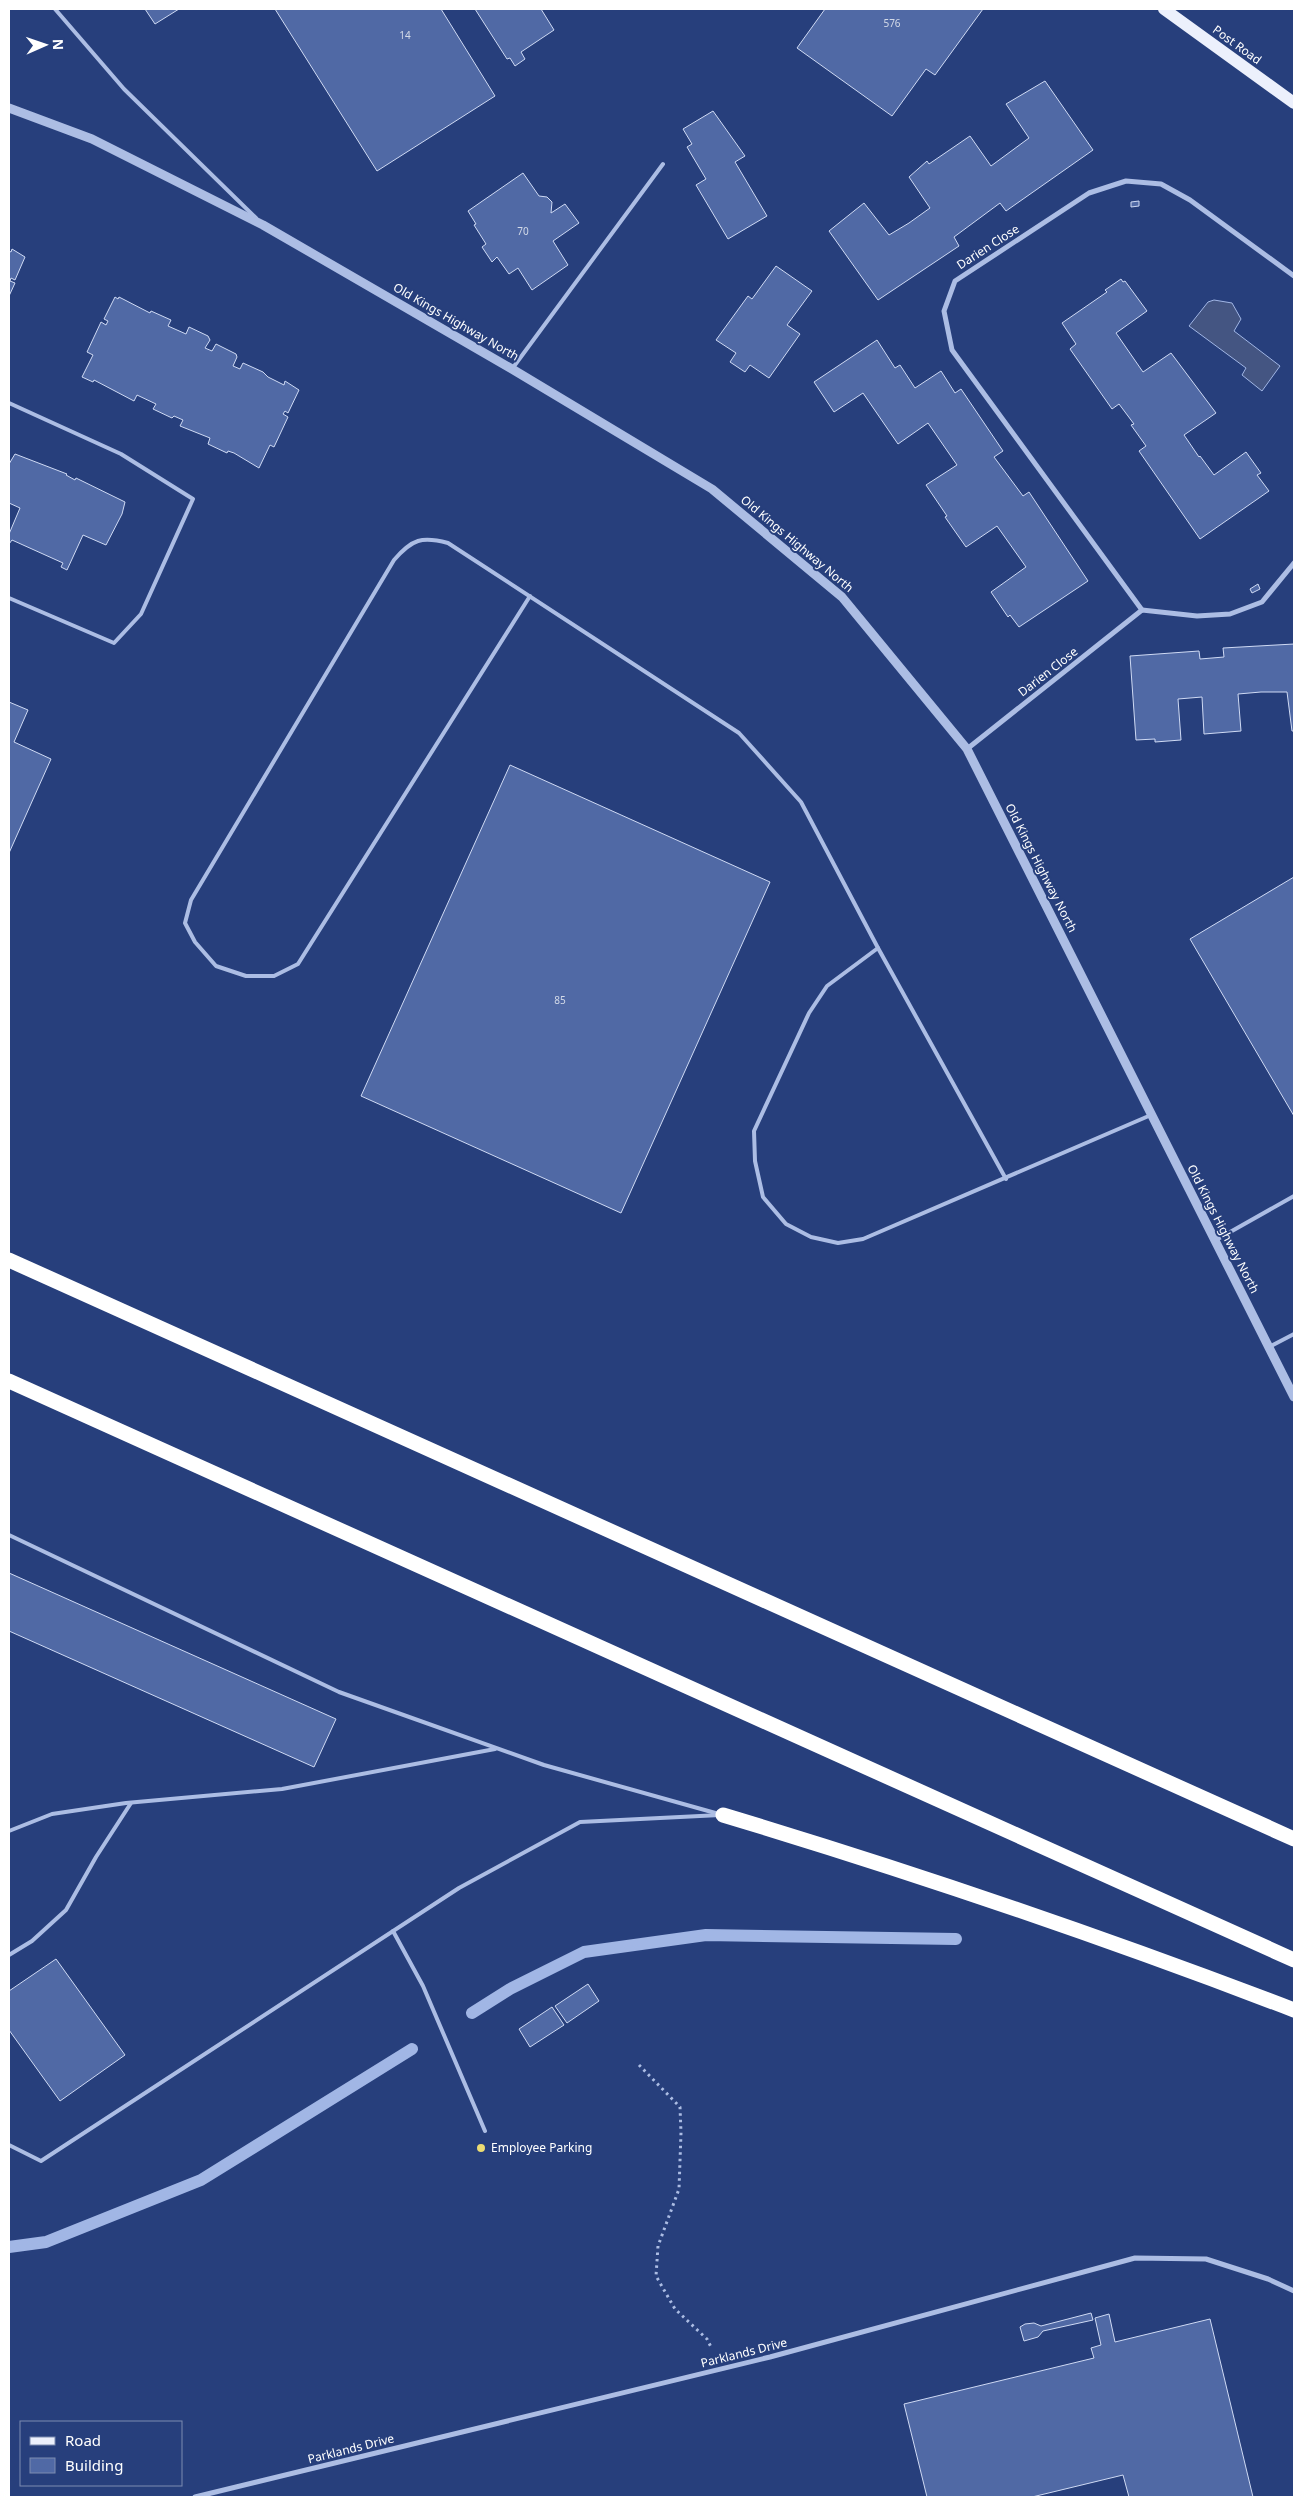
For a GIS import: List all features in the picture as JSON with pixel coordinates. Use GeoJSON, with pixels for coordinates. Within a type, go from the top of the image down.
{"type":"FeatureCollection","features":[{"type":"Feature","properties":{"kind":"highway"},"geometry":{"type":"LineString","coordinates":[[9,1260],[1294,1839]]}},
{"type":"Feature","properties":{"kind":"highway"},"geometry":{"type":"LineString","coordinates":[[9,1381],[1294,1960]]}},
{"type":"Feature","properties":{"kind":"highway"},"geometry":{"type":"LineString","coordinates":[[723,1815],[845,1851],[1070,1926],[1294,2010]]}},
{"type":"Feature","properties":{"kind":"main road","name":"Post Road"},"geometry":{"type":"LineString","coordinates":[[1164,9],[1294,103]]}},
{"type":"Feature","properties":{"kind":"street","name":"Old Kings Highway North"},"geometry":{"type":"LineString","coordinates":[[9,108],[92,139],[263,225],[512,369],[712,489],[842,597],[966,749],[1294,1397]]}},
{"type":"Feature","properties":{"kind":"street","name":"Darien Close"},"geometry":{"type":"LineString","coordinates":[[966,749],[1142,610],[952,350],[944,311],[955,281],[1089,193],[1126,181],[1161,184],[1190,200],[1294,276]]}},
{"type":"Feature","properties":{"kind":"street"},"geometry":{"type":"LineString","coordinates":[[1142,610],[1197,616],[1230,614],[1262,602],[1294,563]]}},
{"type":"Feature","properties":{"kind":"street","name":"Parklands Drive"},"geometry":{"type":"LineString","coordinates":[[195,2497],[721,2369],[1135,2258],[1206,2259],[1268,2279],[1294,2291]]}},
{"type":"Feature","properties":{"kind":"lane"},"geometry":{"type":"LineString","coordinates":[[55,9],[124,89],[263,225]]}},
{"type":"Feature","properties":{"kind":"lane"},"geometry":{"type":"LineString","coordinates":[[512,369],[663,164]]}},
{"type":"Feature","properties":{"kind":"lane"},"geometry":{"type":"LineString","coordinates":[[9,403],[122,454],[193,499],[141,614],[114,644],[9,598]]}},
{"type":"Feature","properties":{"kind":"lane"},"geometry":{"type":"LineString","coordinates":[[530,596],[298,964],[274,976],[246,976],[216,966],[195,942],[185,923],[191,900],[394,560],[405,547],[416,540],[432,538],[448,543],[530,596],[739,733],[801,802],[878,948],[1006,1179]]}},
{"type":"Feature","properties":{"kind":"lane"},"geometry":{"type":"LineString","coordinates":[[878,948],[828,986],[809,1013],[754,1131],[755,1162],[763,1197],[786,1224],[811,1237],[838,1243],[863,1239],[1006,1179],[1151,1114]]}},
{"type":"Feature","properties":{"kind":"lane"},"geometry":{"type":"LineString","coordinates":[[1215,1241],[1294,1196]]}},
{"type":"Feature","properties":{"kind":"lane"},"geometry":{"type":"LineString","coordinates":[[1270,1347],[1294,1334]]}},
{"type":"Feature","properties":{"kind":"lane"},"geometry":{"type":"LineString","coordinates":[[9,1535],[339,1692],[544,1765],[723,1815]]}},
{"type":"Feature","properties":{"kind":"lane"},"geometry":{"type":"LineString","coordinates":[[9,1831],[52,1814],[131,1803],[282,1789],[497,1749]]}},
{"type":"Feature","properties":{"kind":"lane"},"geometry":{"type":"LineString","coordinates":[[9,1955],[32,1941],[66,1910],[96,1857],[131,1803]]}},
{"type":"Feature","properties":{"kind":"lane"},"geometry":{"type":"LineString","coordinates":[[9,2145],[41,2160],[459,1888],[580,1822],[723,1815]]}},
{"type":"Feature","properties":{"kind":"lane"},"geometry":{"type":"LineString","coordinates":[[393,1931],[423,1986],[485,2131]]}},
{"type":"Feature","properties":{"kind":"path"},"geometry":{"type":"LineString","coordinates":[[639,2066],[680,2107],[679,2190],[658,2246],[656,2276],[675,2309],[707,2339],[721,2369]]}},
{"type":"Feature","properties":{"kind":"water"},"geometry":{"type":"Polygon","coordinates":[[[1214,300],[1232,303],[1241,319],[1234,331],[1280,366],[1262,391],[1242,375],[1246,368],[1189,326],[1208,302],[1214,300]]]}},
{"type":"Feature","properties":{"kind":"building"},"geometry":{"type":"Polygon","coordinates":[[[145,9],[179,9],[155,24],[145,9]]]}},
{"type":"Feature","properties":{"kind":"building"},"geometry":{"type":"Polygon","coordinates":[[[275,9],[441,9],[495,96],[377,171],[275,9]]]}},
{"type":"Feature","properties":{"kind":"building"},"geometry":{"type":"Polygon","coordinates":[[[475,9],[541,9],[554,30],[521,52],[525,59],[515,66],[510,58],[507,59],[475,9]]]}},
{"type":"Feature","properties":{"kind":"building"},"geometry":{"type":"Polygon","coordinates":[[[825,9],[983,9],[935,75],[926,69],[892,116],[797,48],[825,9]]]}},
{"type":"Feature","properties":{"kind":"building"},"geometry":{"type":"Polygon","coordinates":[[[1045,81],[1093,150],[1006,211],[1000,203],[954,237],[959,246],[878,300],[829,231],[864,203],[889,235],[909,223],[930,208],[909,177],[927,161],[929,164],[970,136],[991,166],[1029,138],[1006,104],[1045,81]]]}},
{"type":"Feature","properties":{"kind":"building"},"geometry":{"type":"Polygon","coordinates":[[[713,111],[745,156],[735,162],[767,216],[728,239],[696,185],[706,179],[687,147],[692,144],[683,129],[713,111]]]}},
{"type":"Feature","properties":{"kind":"building"},"geometry":{"type":"Polygon","coordinates":[[[523,173],[539,196],[547,197],[552,202],[551,213],[565,204],[579,223],[553,241],[568,265],[532,290],[518,268],[509,274],[497,257],[492,262],[482,247],[486,244],[468,211],[523,173]]]}},
{"type":"Feature","properties":{"kind":"building"},"geometry":{"type":"Polygon","coordinates":[[[1139,201],[1139,206],[1131,207],[1131,202],[1139,201]]]}},
{"type":"Feature","properties":{"kind":"building"},"geometry":{"type":"Polygon","coordinates":[[[12,249],[25,257],[15,280],[11,278],[10,281],[15,283],[9,296],[9,251],[11,252],[12,249]]]}},
{"type":"Feature","properties":{"kind":"building"},"geometry":{"type":"Polygon","coordinates":[[[776,266],[812,291],[787,325],[800,334],[769,378],[750,365],[745,372],[730,362],[736,353],[716,340],[748,296],[752,299],[776,266]]]}},
{"type":"Feature","properties":{"kind":"building"},"geometry":{"type":"Polygon","coordinates":[[[1121,279],[1123,282],[1125,281],[1147,311],[1116,333],[1143,372],[1171,353],[1216,413],[1184,435],[1199,457],[1214,475],[1246,452],[1261,473],[1257,475],[1269,491],[1200,539],[1139,451],[1146,446],[1131,425],[1134,424],[1119,404],[1112,409],[1070,349],[1076,344],[1062,323],[1107,292],[1105,290],[1121,279]]]}},
{"type":"Feature","properties":{"kind":"building"},"geometry":{"type":"Polygon","coordinates":[[[115,297],[118,299],[119,297],[150,313],[151,311],[171,320],[168,326],[186,334],[189,327],[208,336],[210,340],[205,348],[212,351],[216,344],[236,354],[237,357],[233,366],[240,369],[243,363],[263,372],[268,377],[284,385],[285,381],[299,390],[288,413],[285,411],[283,414],[288,417],[274,447],[270,445],[259,468],[234,453],[228,451],[227,453],[208,444],[210,438],[180,426],[183,420],[174,416],[172,418],[153,409],[156,404],[137,395],[134,401],[94,380],[93,382],[82,377],[93,355],[87,352],[101,322],[106,325],[108,321],[104,319],[115,297]]]}},
{"type":"Feature","properties":{"kind":"building"},"geometry":{"type":"Polygon","coordinates":[[[877,340],[895,368],[900,365],[915,388],[941,371],[955,393],[961,389],[1003,451],[994,457],[1023,496],[1029,492],[1088,581],[1019,627],[1010,615],[1008,617],[991,592],[1026,567],[997,526],[966,547],[945,517],[947,516],[926,485],[957,465],[928,423],[898,444],[863,393],[834,412],[814,382],[877,340]]]}},
{"type":"Feature","properties":{"kind":"building"},"geometry":{"type":"Polygon","coordinates":[[[15,454],[67,474],[75,480],[76,478],[125,502],[122,514],[106,545],[83,535],[67,570],[61,567],[63,563],[12,540],[9,544],[9,534],[20,508],[9,503],[9,464],[15,454]]]}},
{"type":"Feature","properties":{"kind":"building"},"geometry":{"type":"Polygon","coordinates":[[[1258,584],[1260,589],[1252,593],[1250,589],[1258,584]]]}},
{"type":"Feature","properties":{"kind":"building"},"geometry":{"type":"Polygon","coordinates":[[[1294,644],[1294,731],[1292,731],[1287,692],[1261,692],[1238,694],[1241,731],[1204,734],[1202,697],[1178,699],[1181,740],[1155,742],[1155,739],[1136,740],[1130,656],[1199,651],[1200,659],[1224,657],[1223,648],[1294,644]]]}},
{"type":"Feature","properties":{"kind":"building"},"geometry":{"type":"Polygon","coordinates":[[[9,702],[28,710],[14,742],[51,759],[9,853],[9,702]]]}},
{"type":"Feature","properties":{"kind":"building"},"geometry":{"type":"Polygon","coordinates":[[[510,765],[770,882],[621,1213],[361,1096],[510,765]]]}},
{"type":"Feature","properties":{"kind":"building"},"geometry":{"type":"Polygon","coordinates":[[[1294,877],[1294,1116],[1190,939],[1294,877]]]}},
{"type":"Feature","properties":{"kind":"building"},"geometry":{"type":"Polygon","coordinates":[[[9,1573],[336,1719],[314,1767],[9,1631],[9,1573]]]}},
{"type":"Feature","properties":{"kind":"building"},"geometry":{"type":"Polygon","coordinates":[[[56,1959],[125,2055],[60,2101],[9,2030],[9,1991],[56,1959]]]}},
{"type":"Feature","properties":{"kind":"building"},"geometry":{"type":"Polygon","coordinates":[[[588,1984],[599,2001],[567,2023],[555,2006],[588,1984]]]}},
{"type":"Feature","properties":{"kind":"building"},"geometry":{"type":"Polygon","coordinates":[[[552,2007],[564,2025],[530,2047],[519,2029],[552,2007]]]}},
{"type":"Feature","properties":{"kind":"building"},"geometry":{"type":"Polygon","coordinates":[[[1091,2313],[1093,2320],[1043,2331],[1038,2337],[1024,2341],[1020,2327],[1025,2324],[1034,2323],[1041,2326],[1091,2313]]]}},
{"type":"Feature","properties":{"kind":"building"},"geometry":{"type":"Polygon","coordinates":[[[1109,2314],[1115,2342],[1210,2319],[1253,2497],[1129,2497],[1123,2475],[1032,2497],[927,2497],[904,2404],[1094,2358],[1091,2348],[1101,2345],[1095,2318],[1109,2314]]]}},
{"type":"Feature","properties":{"kind":"waterway"},"geometry":{"type":"LineString","coordinates":[[472,2013],[510,1989],[584,1952],[706,1935],[956,1939]]}},
{"type":"Feature","properties":{"kind":"waterway"},"geometry":{"type":"LineString","coordinates":[[9,2247],[46,2242],[201,2180],[412,2049]]}},
{"type":"Feature","properties":{"kind":"place","name":"Employee Parking"},"geometry":{"type":"Point","coordinates":[481,2148]}}]}
